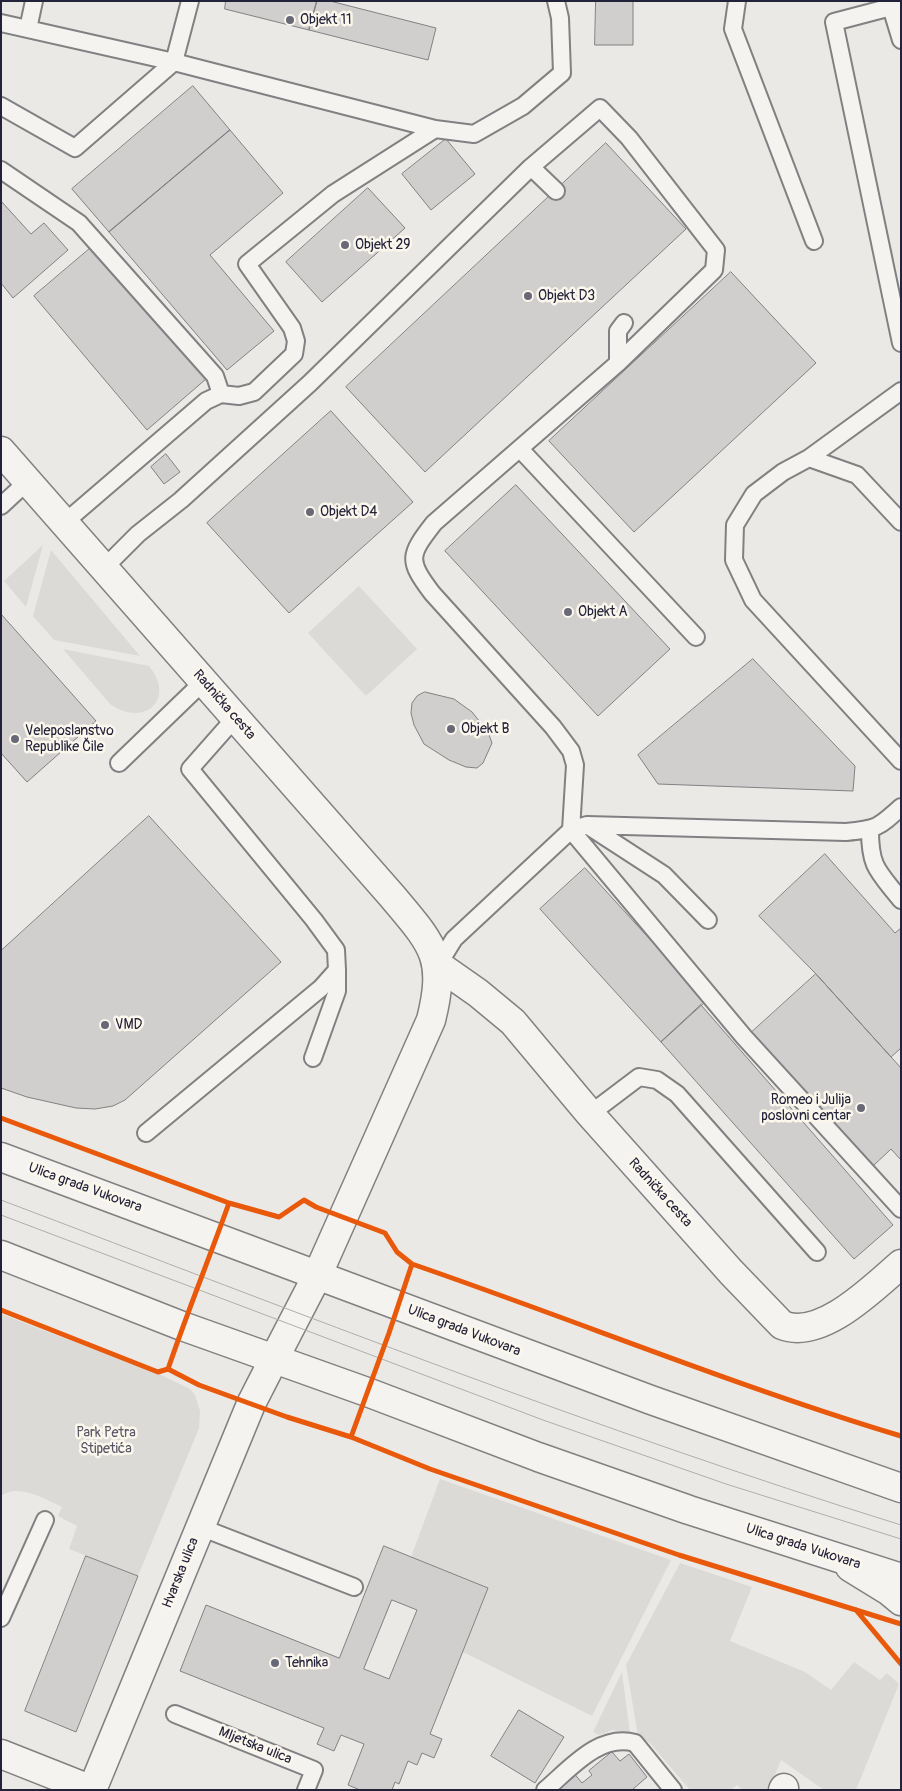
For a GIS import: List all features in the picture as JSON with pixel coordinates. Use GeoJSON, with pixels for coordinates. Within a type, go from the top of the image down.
{"type":"FeatureCollection","features":[{"type":"Feature","properties":{"kind":"street","name":"Radnička cesta"},"geometry":{"type":"LineString","coordinates":[[1,451],[403,910],[424,936],[438,965],[438,991],[431,1020],[317,1276],[293,1326],[274,1359]]}},
{"type":"Feature","properties":{"kind":"street","name":"Radnička cesta"},"geometry":{"type":"LineString","coordinates":[[438,965],[478,993],[513,1022],[590,1114],[731,1272],[782,1325],[791,1329],[804,1328],[826,1321],[859,1299],[901,1264]]}},
{"type":"Feature","properties":{"kind":"street","name":"Ulica grada Vukovara"},"geometry":{"type":"LineString","coordinates":[[1,1157],[651,1400],[901,1488]]}},
{"type":"Feature","properties":{"kind":"street","name":"Ulica grada Vukovara"},"geometry":{"type":"LineString","coordinates":[[1,1255],[182,1326],[548,1461],[901,1578]]}},
{"type":"Feature","properties":{"kind":"street","name":"Hvarska ulica"},"geometry":{"type":"LineString","coordinates":[[1,1754],[92,1790],[251,1404],[274,1359]]}},
{"type":"Feature","properties":{"kind":"street"},"geometry":{"type":"LineString","coordinates":[[834,1557],[883,1586],[901,1601]]}},
{"type":"Feature","properties":{"kind":"lane"},"geometry":{"type":"LineString","coordinates":[[28,29],[34,1]]}},
{"type":"Feature","properties":{"kind":"lane"},"geometry":{"type":"LineString","coordinates":[[1,106],[75,148],[174,62],[190,1]]}},
{"type":"Feature","properties":{"kind":"lane"},"geometry":{"type":"LineString","coordinates":[[1,23],[174,62],[435,128],[474,134],[524,106],[562,73],[560,18],[556,1]]}},
{"type":"Feature","properties":{"kind":"lane"},"geometry":{"type":"LineString","coordinates":[[737,1],[733,29],[814,241]]}},
{"type":"Feature","properties":{"kind":"lane"},"geometry":{"type":"LineString","coordinates":[[901,40],[896,5],[834,22],[901,343]]}},
{"type":"Feature","properties":{"kind":"lane"},"geometry":{"type":"LineString","coordinates":[[104,568],[138,534],[181,500],[310,383],[531,167],[600,108],[629,138],[716,250],[714,270],[679,312],[618,363],[578,406],[520,449],[434,523],[421,541],[414,557],[415,571],[432,593],[553,727],[571,751],[574,765],[579,828],[744,1037],[901,1209]]}},
{"type":"Feature","properties":{"kind":"lane"},"geometry":{"type":"LineString","coordinates":[[64,523],[206,401],[221,394],[239,396],[254,392],[294,354],[296,341],[292,328],[247,264],[333,194],[435,128]]}},
{"type":"Feature","properties":{"kind":"lane"},"geometry":{"type":"LineString","coordinates":[[531,167],[556,191]]}},
{"type":"Feature","properties":{"kind":"lane"},"geometry":{"type":"LineString","coordinates":[[1,170],[79,223],[215,376],[221,394]]}},
{"type":"Feature","properties":{"kind":"lane"},"geometry":{"type":"LineString","coordinates":[[618,363],[618,330],[624,323]]}},
{"type":"Feature","properties":{"kind":"lane"},"geometry":{"type":"LineString","coordinates":[[901,390],[809,458],[783,472],[754,494],[736,525],[734,560],[753,600],[901,761]]}},
{"type":"Feature","properties":{"kind":"lane"},"geometry":{"type":"LineString","coordinates":[[520,449],[696,638]]}},
{"type":"Feature","properties":{"kind":"lane"},"geometry":{"type":"LineString","coordinates":[[809,458],[857,475],[901,522]]}},
{"type":"Feature","properties":{"kind":"lane"},"geometry":{"type":"LineString","coordinates":[[1,506],[28,481]]}},
{"type":"Feature","properties":{"kind":"lane"},"geometry":{"type":"LineString","coordinates":[[118,763],[203,682]]}},
{"type":"Feature","properties":{"kind":"lane"},"geometry":{"type":"LineString","coordinates":[[235,718],[190,769],[336,950],[338,970],[337,991],[313,1058]]}},
{"type":"Feature","properties":{"kind":"lane"},"geometry":{"type":"LineString","coordinates":[[438,965],[454,939],[579,828],[846,832],[870,830],[882,826],[901,807]]}},
{"type":"Feature","properties":{"kind":"lane"},"geometry":{"type":"LineString","coordinates":[[579,828],[664,875],[708,920]]}},
{"type":"Feature","properties":{"kind":"lane"},"geometry":{"type":"LineString","coordinates":[[870,830],[874,866],[901,900]]}},
{"type":"Feature","properties":{"kind":"lane"},"geometry":{"type":"LineString","coordinates":[[146,1133],[321,988],[338,970]]}},
{"type":"Feature","properties":{"kind":"lane"},"geometry":{"type":"LineString","coordinates":[[590,1114],[639,1077],[658,1080],[677,1094],[817,1252]]}},
{"type":"Feature","properties":{"kind":"lane"},"geometry":{"type":"LineString","coordinates":[[1,1618],[45,1520]]}},
{"type":"Feature","properties":{"kind":"lane"},"geometry":{"type":"LineString","coordinates":[[200,1527],[354,1587]]}},
{"type":"Feature","properties":{"kind":"lane","name":"Mljetska ulica"},"geometry":{"type":"LineString","coordinates":[[176,1714],[314,1770],[306,1790]]}},
{"type":"Feature","properties":{"kind":"lane"},"geometry":{"type":"LineString","coordinates":[[545,1790],[590,1752],[616,1740],[635,1743],[673,1790]]}},
{"type":"Feature","properties":{"kind":"green space"},"geometry":{"type":"Polygon","coordinates":[[[43,545],[26,607],[4,581],[43,545]]]}},
{"type":"Feature","properties":{"kind":"green space"},"geometry":{"type":"Polygon","coordinates":[[[51,550],[140,656],[54,640],[33,616],[51,550]]]}},
{"type":"Feature","properties":{"kind":"green space"},"geometry":{"type":"Polygon","coordinates":[[[359,586],[417,649],[366,696],[308,633],[359,586]]]}},
{"type":"Feature","properties":{"kind":"green space"},"geometry":{"type":"Polygon","coordinates":[[[63,649],[149,666],[157,678],[158,699],[152,707],[144,711],[134,713],[122,711],[110,704],[63,649]]]}},
{"type":"Feature","properties":{"kind":"green space","name":"Park Petra Stipetića"},"geometry":{"type":"Polygon","coordinates":[[[1,1314],[161,1375],[190,1389],[195,1395],[200,1411],[199,1428],[138,1576],[69,1549],[77,1526],[58,1516],[62,1507],[23,1492],[8,1492],[1,1496],[1,1314]]]}},
{"type":"Feature","properties":{"kind":"green space"},"geometry":{"type":"Polygon","coordinates":[[[440,1479],[671,1560],[592,1716],[463,1652],[488,1588],[411,1557],[440,1479]]]}},
{"type":"Feature","properties":{"kind":"green space"},"geometry":{"type":"Polygon","coordinates":[[[680,1563],[752,1587],[730,1641],[805,1672],[831,1690],[854,1662],[880,1680],[887,1673],[899,1684],[856,1790],[824,1790],[781,1760],[769,1790],[743,1790],[737,1785],[731,1790],[690,1790],[650,1743],[638,1736],[626,1665],[680,1563]]]}},
{"type":"Feature","properties":{"kind":"green space"},"geometry":{"type":"Polygon","coordinates":[[[622,1672],[630,1734],[613,1730],[599,1735],[593,1732],[622,1672]]]}},
{"type":"Feature","properties":{"kind":"building","name":"Objekt 11"},"geometry":{"type":"Polygon","coordinates":[[[226,1],[317,1],[309,30],[225,9],[226,1]]]}},
{"type":"Feature","properties":{"kind":"building"},"geometry":{"type":"Polygon","coordinates":[[[317,1],[330,1],[436,28],[428,60],[309,30],[317,1]]]}},
{"type":"Feature","properties":{"kind":"building"},"geometry":{"type":"Polygon","coordinates":[[[596,1],[633,1],[633,45],[595,45],[596,1]]]}},
{"type":"Feature","properties":{"kind":"building"},"geometry":{"type":"Polygon","coordinates":[[[193,86],[230,130],[109,232],[72,189],[193,86]]]}},
{"type":"Feature","properties":{"kind":"building"},"geometry":{"type":"Polygon","coordinates":[[[230,130],[283,193],[210,255],[274,331],[227,370],[109,232],[230,130]]]}},
{"type":"Feature","properties":{"kind":"building"},"geometry":{"type":"Polygon","coordinates":[[[446,139],[475,174],[431,210],[402,174],[446,139]]]}},
{"type":"Feature","properties":{"kind":"building","name":"Objekt D3"},"geometry":{"type":"Polygon","coordinates":[[[606,143],[686,229],[425,472],[346,387],[606,143]]]}},
{"type":"Feature","properties":{"kind":"building","name":"Objekt 29"},"geometry":{"type":"Polygon","coordinates":[[[368,188],[405,228],[322,302],[286,262],[368,188]]]}},
{"type":"Feature","properties":{"kind":"building"},"geometry":{"type":"Polygon","coordinates":[[[1,201],[31,234],[44,223],[68,250],[13,298],[1,283],[1,201]]]}},
{"type":"Feature","properties":{"kind":"building"},"geometry":{"type":"Polygon","coordinates":[[[93,246],[206,379],[147,430],[34,296],[93,246]]]}},
{"type":"Feature","properties":{"kind":"building"},"geometry":{"type":"Polygon","coordinates":[[[731,272],[816,363],[634,532],[549,441],[731,272]]]}},
{"type":"Feature","properties":{"kind":"building","name":"Objekt D4"},"geometry":{"type":"Polygon","coordinates":[[[331,411],[413,502],[289,613],[207,523],[331,411]]]}},
{"type":"Feature","properties":{"kind":"building"},"geometry":{"type":"Polygon","coordinates":[[[166,454],[180,472],[164,484],[151,467],[166,454]]]}},
{"type":"Feature","properties":{"kind":"building","name":"Objekt A"},"geometry":{"type":"Polygon","coordinates":[[[516,485],[670,649],[598,716],[445,551],[516,485]]]}},
{"type":"Feature","properties":{"kind":"building"},"geometry":{"type":"Polygon","coordinates":[[[1,614],[96,721],[27,782],[1,753],[1,614]]]}},
{"type":"Feature","properties":{"kind":"building"},"geometry":{"type":"Polygon","coordinates":[[[753,659],[855,766],[853,791],[658,784],[638,755],[753,659]]]}},
{"type":"Feature","properties":{"kind":"building","name":"Objekt B"},"geometry":{"type":"Polygon","coordinates":[[[425,692],[454,699],[472,712],[488,732],[492,743],[483,763],[477,768],[466,767],[449,760],[424,744],[414,725],[411,713],[412,703],[417,696],[425,692]]]}},
{"type":"Feature","properties":{"kind":"building","name":"VMD"},"geometry":{"type":"Polygon","coordinates":[[[149,816],[281,962],[125,1100],[113,1106],[95,1109],[76,1108],[27,1097],[1,1088],[1,951],[149,816]]]}},
{"type":"Feature","properties":{"kind":"building"},"geometry":{"type":"Polygon","coordinates":[[[825,854],[895,933],[901,928],[901,1048],[891,1057],[816,974],[759,916],[825,854]]]}},
{"type":"Feature","properties":{"kind":"building"},"geometry":{"type":"Polygon","coordinates":[[[585,868],[706,1001],[661,1042],[540,909],[585,868]]]}},
{"type":"Feature","properties":{"kind":"building","name":"Romeo i Julija poslovni centar"},"geometry":{"type":"Polygon","coordinates":[[[816,974],[901,1068],[901,1160],[891,1149],[873,1166],[752,1032],[816,974]]]}},
{"type":"Feature","properties":{"kind":"building"},"geometry":{"type":"Polygon","coordinates":[[[701,1005],[893,1225],[854,1259],[661,1042],[701,1005]]]}},
{"type":"Feature","properties":{"kind":"building","name":"Tehnika"},"geometry":{"type":"Polygon","coordinates":[[[384,1546],[488,1588],[430,1734],[442,1739],[434,1758],[422,1753],[417,1765],[408,1761],[399,1784],[395,1782],[392,1790],[360,1790],[348,1785],[364,1744],[341,1735],[334,1751],[317,1744],[324,1728],[180,1671],[206,1605],[339,1658],[384,1546]],[[392,1600],[364,1669],[389,1679],[417,1610],[392,1600]]]}},
{"type":"Feature","properties":{"kind":"building"},"geometry":{"type":"Polygon","coordinates":[[[86,1556],[138,1576],[76,1732],[25,1711],[86,1556]]]}},
{"type":"Feature","properties":{"kind":"building"},"geometry":{"type":"Polygon","coordinates":[[[519,1710],[564,1737],[535,1783],[491,1756],[519,1710]]]}},
{"type":"Feature","properties":{"kind":"building"},"geometry":{"type":"Polygon","coordinates":[[[612,1752],[620,1761],[629,1754],[647,1777],[632,1790],[559,1790],[562,1787],[559,1783],[573,1772],[582,1783],[592,1775],[589,1771],[612,1752]]]}},
{"type":"Feature","properties":{"kind":"tram line"},"geometry":{"type":"LineString","coordinates":[[1,1200],[561,1410],[674,1450],[901,1525]]}},
{"type":"Feature","properties":{"kind":"tram line"},"geometry":{"type":"LineString","coordinates":[[1,1215],[543,1420],[726,1484],[901,1539]]}},
{"type":"Feature","properties":{"kind":"cycle path"},"geometry":{"type":"LineString","coordinates":[[1,1118],[229,1203],[279,1217],[304,1200],[316,1207],[385,1233],[397,1252],[412,1264],[777,1396],[901,1436]]}},
{"type":"Feature","properties":{"kind":"cycle path"},"geometry":{"type":"LineString","coordinates":[[168,1369],[229,1203]]}},
{"type":"Feature","properties":{"kind":"cycle path"},"geometry":{"type":"LineString","coordinates":[[351,1437],[412,1264]]}},
{"type":"Feature","properties":{"kind":"cycle path"},"geometry":{"type":"LineString","coordinates":[[1,1310],[158,1372],[168,1369],[199,1385],[287,1417],[351,1437],[430,1469],[679,1555],[901,1624]]}},
{"type":"Feature","properties":{"kind":"cycle path"},"geometry":{"type":"LineString","coordinates":[[856,1610],[901,1664]]}},
{"type":"Feature","properties":{"kind":"place","name":"Objekt 11"},"geometry":{"type":"Point","coordinates":[290,20]}},
{"type":"Feature","properties":{"kind":"place","name":"Objekt 29"},"geometry":{"type":"Point","coordinates":[345,245]}},
{"type":"Feature","properties":{"kind":"place","name":"Objekt D3"},"geometry":{"type":"Point","coordinates":[528,296]}},
{"type":"Feature","properties":{"kind":"place","name":"Objekt D4"},"geometry":{"type":"Point","coordinates":[310,512]}},
{"type":"Feature","properties":{"kind":"place","name":"Objekt A"},"geometry":{"type":"Point","coordinates":[568,612]}},
{"type":"Feature","properties":{"kind":"place","name":"Objekt B"},"geometry":{"type":"Point","coordinates":[451,729]}},
{"type":"Feature","properties":{"kind":"place","name":"Veleposlanstvo Republike Čile"},"geometry":{"type":"Point","coordinates":[15,739]}},
{"type":"Feature","properties":{"kind":"place","name":"VMD"},"geometry":{"type":"Point","coordinates":[105,1025]}},
{"type":"Feature","properties":{"kind":"place","name":"Romeo i Julija poslovni centar"},"geometry":{"type":"Point","coordinates":[861,1108]}},
{"type":"Feature","properties":{"kind":"place","name":"Tehnika"},"geometry":{"type":"Point","coordinates":[275,1663]}}]}
